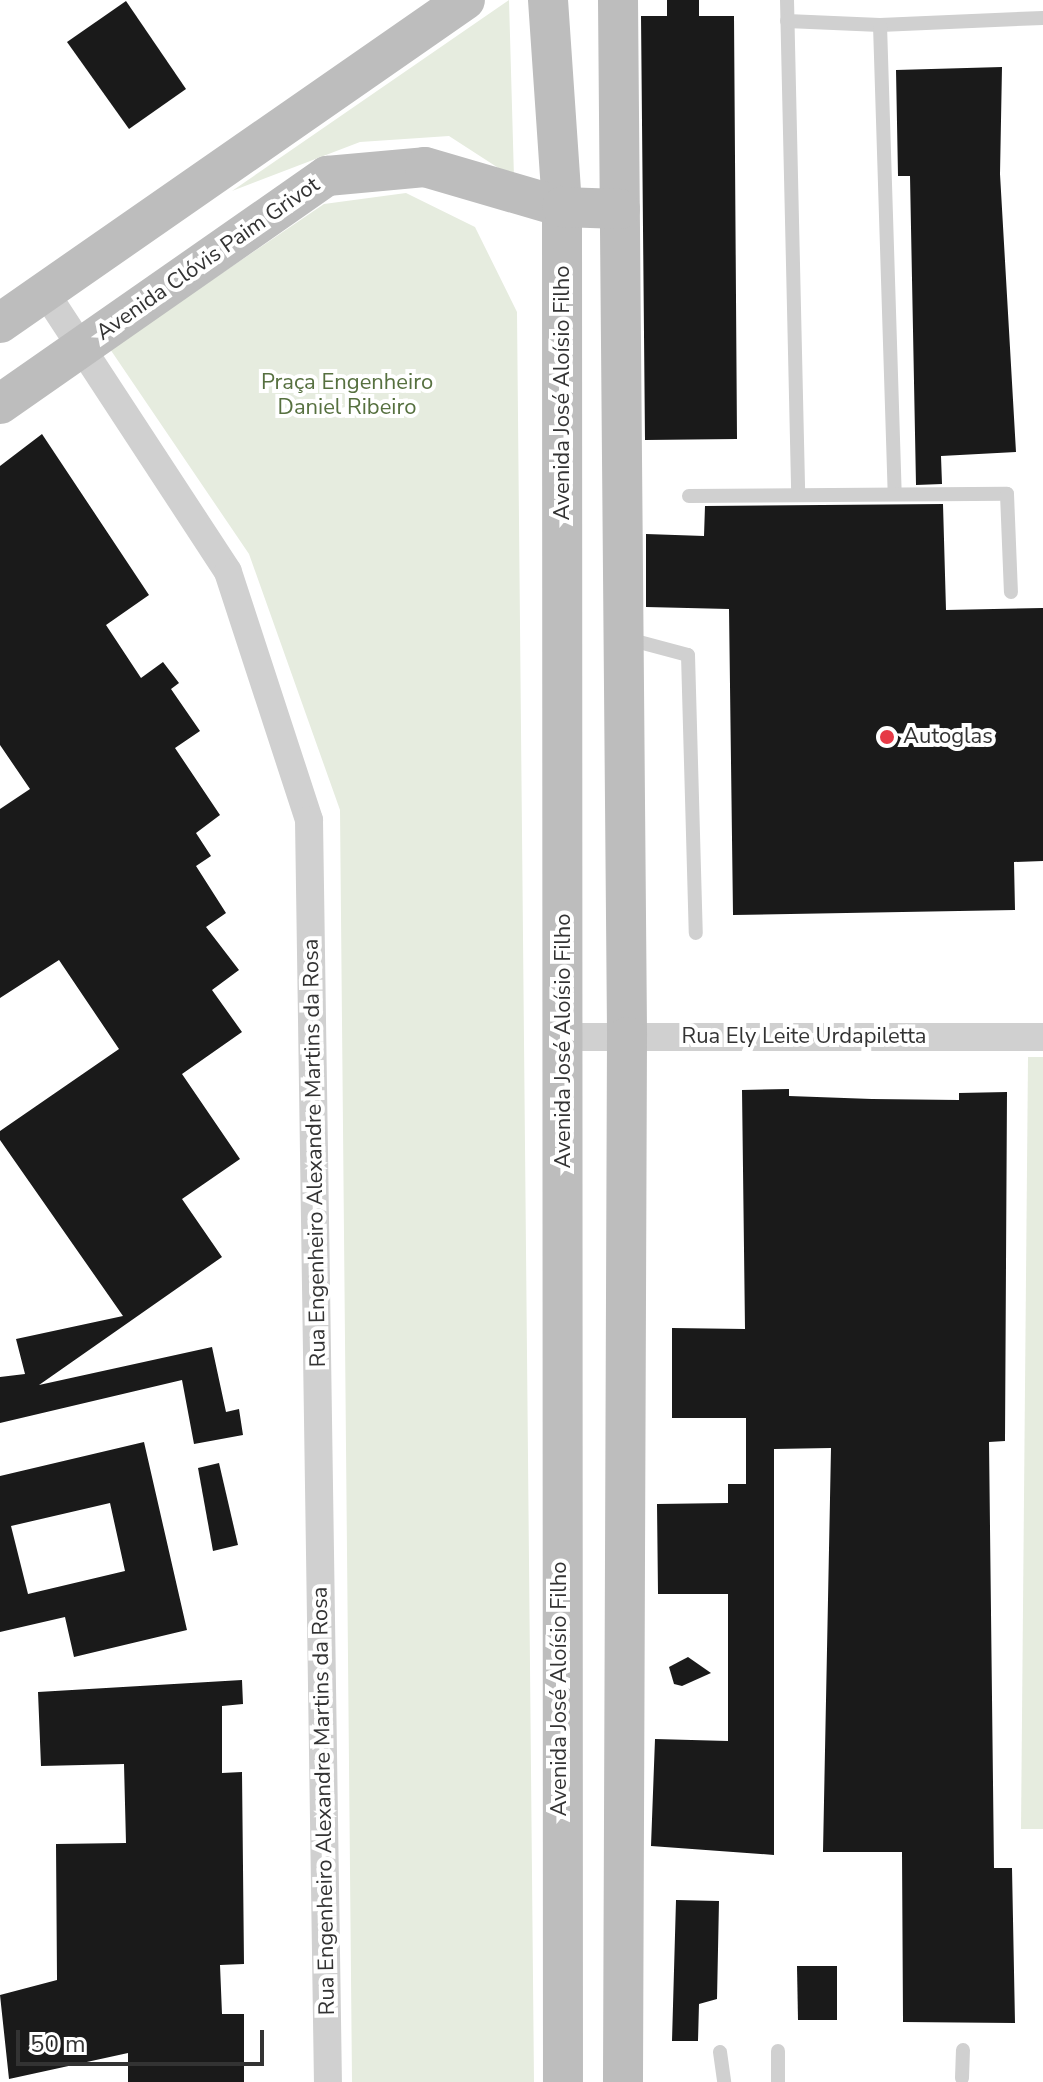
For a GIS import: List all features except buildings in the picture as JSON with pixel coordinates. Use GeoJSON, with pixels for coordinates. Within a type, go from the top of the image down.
{"type":"FeatureCollection","features":[{"type":"Feature","properties":{"kind":"street"},"geometry":{"type":"LineString","coordinates":[[0,323],[465,0]]}},
{"type":"Feature","properties":{"kind":"street","name":"Avenida José Aloísio Filho"},"geometry":{"type":"LineString","coordinates":[[548,0],[562,207],[566,1037],[559,1483],[563,2082]]}},
{"type":"Feature","properties":{"kind":"street"},"geometry":{"type":"LineString","coordinates":[[618,0],[627,1037],[623,2082]]}},
{"type":"Feature","properties":{"kind":"street","name":"Avenida Clóvis Paim Grivot"},"geometry":{"type":"LineString","coordinates":[[0,404],[327,176],[425,167],[562,207],[620,209]]}},
{"type":"Feature","properties":{"kind":"street","name":"Rua Engenheiro Alexandre Martins da Rosa"},"geometry":{"type":"LineString","coordinates":[[45,292],[84,345],[228,572],[309,820],[328,2082]]}},
{"type":"Feature","properties":{"kind":"street","name":"Rua Ely Leite Urdapiletta"},"geometry":{"type":"LineString","coordinates":[[566,1037],[1043,1037]]}},
{"type":"Feature","properties":{"kind":"lane"},"geometry":{"type":"LineString","coordinates":[[787,0],[798,495]]}},
{"type":"Feature","properties":{"kind":"lane"},"geometry":{"type":"LineString","coordinates":[[787,21],[880,25],[1043,18]]}},
{"type":"Feature","properties":{"kind":"lane"},"geometry":{"type":"LineString","coordinates":[[880,25],[895,491]]}},
{"type":"Feature","properties":{"kind":"lane"},"geometry":{"type":"LineString","coordinates":[[689,496],[895,491],[1007,494],[1011,592]]}},
{"type":"Feature","properties":{"kind":"lane"},"geometry":{"type":"LineString","coordinates":[[624,638],[688,655],[696,933]]}},
{"type":"Feature","properties":{"kind":"lane"},"geometry":{"type":"LineString","coordinates":[[962,2078],[963,2050]]}},
{"type":"Feature","properties":{"kind":"lane"},"geometry":{"type":"LineString","coordinates":[[778,2051],[778,2082]]}},
{"type":"Feature","properties":{"kind":"lane"},"geometry":{"type":"LineString","coordinates":[[720,2052],[724,2082]]}},
{"type":"Feature","properties":{"kind":"green space"},"geometry":{"type":"Polygon","coordinates":[[[509,0],[514,178],[449,136],[360,142],[232,191],[509,0]]]}},
{"type":"Feature","properties":{"kind":"green space","name":"Praça Engenheiro Daniel Ribeiro"},"geometry":{"type":"Polygon","coordinates":[[[406,193],[475,227],[517,312],[534,2082],[352,2082],[340,810],[249,554],[110,349],[324,204],[406,193]]]}},
{"type":"Feature","properties":{"kind":"green space"},"geometry":{"type":"Polygon","coordinates":[[[1028,1057],[1043,1057],[1043,1829],[1021,1829],[1028,1057]]]}},
{"type":"Feature","properties":{"kind":"place","name":"Autoglas"},"geometry":{"type":"Point","coordinates":[887,737]}}]}
